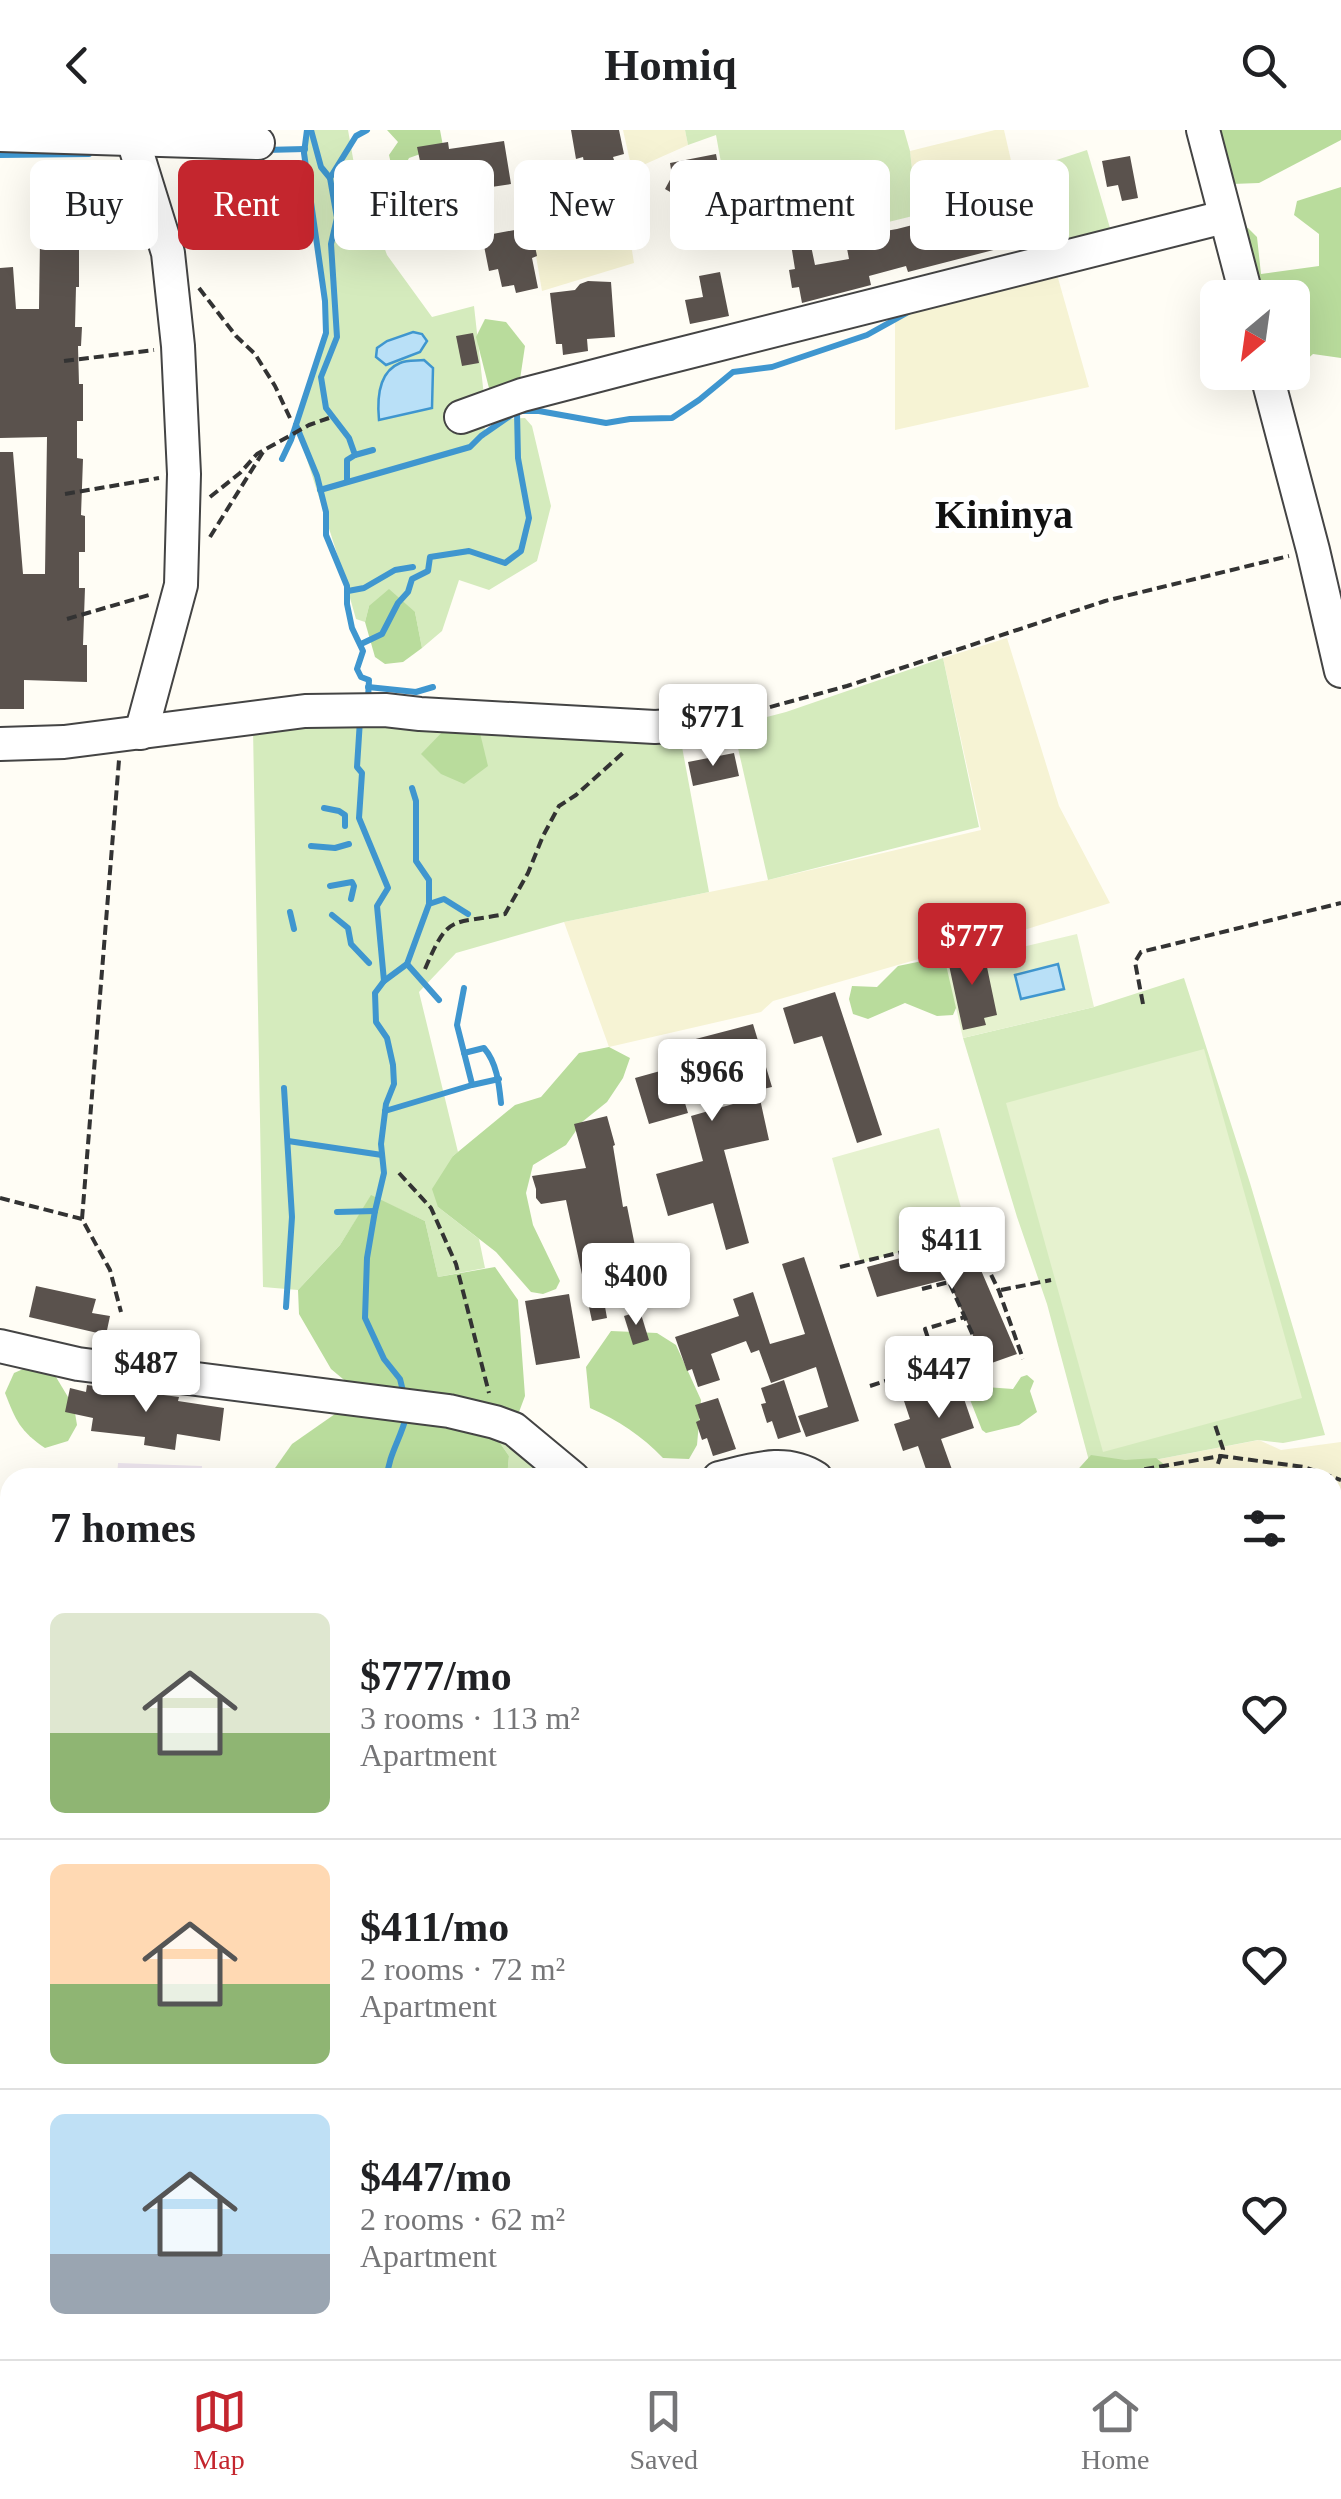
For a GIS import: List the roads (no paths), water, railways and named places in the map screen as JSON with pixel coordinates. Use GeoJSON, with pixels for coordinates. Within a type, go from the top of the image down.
{"type":"FeatureCollection","features":[{"type":"Feature","properties":{"kind":"street"},"geometry":{"type":"LineString","coordinates":[[1203,130],[1242,280]]}},
{"type":"Feature","properties":{"kind":"street"},"geometry":{"type":"LineString","coordinates":[[0,135],[258,142]]}},
{"type":"Feature","properties":{"kind":"street"},"geometry":{"type":"LineString","coordinates":[[131,734],[182,585],[184,474],[178,346],[168,252],[133,140]]}},
{"type":"Feature","properties":{"kind":"street"},"geometry":{"type":"LineString","coordinates":[[461,417],[522,395],[645,362],[1224,217]]}},
{"type":"Feature","properties":{"kind":"street"},"geometry":{"type":"LineString","coordinates":[[1271,390],[1340,665]]}},
{"type":"Feature","properties":{"kind":"street"},"geometry":{"type":"LineString","coordinates":[[0,744],[64,742],[305,710],[371,710],[655,727],[714,723]]}},
{"type":"Feature","properties":{"kind":"street"},"geometry":{"type":"LineString","coordinates":[[0,1346],[78,1364],[404,1405],[496,1422],[524,1436],[561,1468]]}},
{"type":"Feature","properties":{"kind":"street"},"geometry":{"type":"LineString","coordinates":[[762,1468],[787,1468]]}},
{"type":"Feature","properties":{"kind":"water"},"geometry":{"type":"Polygon","coordinates":[[[413,332],[422,334],[427,341],[420,352],[386,365],[376,357],[377,348],[387,341],[413,332]]]}},
{"type":"Feature","properties":{"kind":"water"},"geometry":{"type":"Polygon","coordinates":[[[424,360],[433,368],[432,408],[379,420],[379,395],[387,373],[400,363],[424,360]]]}},
{"type":"Feature","properties":{"kind":"water"},"geometry":{"type":"Polygon","coordinates":[[[1058,964],[1064,989],[1021,999],[1015,975],[1058,964]]]}},
{"type":"Feature","properties":{"kind":"waterway"},"geometry":{"type":"LineString","coordinates":[[282,459],[326,333],[304,153],[307,130]]}},
{"type":"Feature","properties":{"kind":"waterway"},"geometry":{"type":"LineString","coordinates":[[311,130],[321,167],[330,178],[337,218],[331,244],[337,337],[321,377],[326,408],[349,438],[355,455],[347,460],[347,482]]}},
{"type":"Feature","properties":{"kind":"waterway"},"geometry":{"type":"LineString","coordinates":[[330,178],[356,136],[367,130]]}},
{"type":"Feature","properties":{"kind":"waterway"},"geometry":{"type":"LineString","coordinates":[[265,150],[305,149]]}},
{"type":"Feature","properties":{"kind":"waterway"},"geometry":{"type":"LineString","coordinates":[[0,155],[89,154]]}},
{"type":"Feature","properties":{"kind":"waterway"},"geometry":{"type":"LineString","coordinates":[[320,490],[470,447],[517,411],[606,423],[672,418],[733,372],[772,367],[867,335],[912,310]]}},
{"type":"Feature","properties":{"kind":"waterway"},"geometry":{"type":"LineString","coordinates":[[361,644],[382,634],[412,579],[428,571],[430,557],[469,551],[505,563],[521,551],[529,518],[518,458],[517,412]]}},
{"type":"Feature","properties":{"kind":"waterway"},"geometry":{"type":"LineString","coordinates":[[296,425],[317,476],[326,512],[326,535],[347,586],[352,628],[363,651],[357,669],[361,677],[369,680],[368,699]]}},
{"type":"Feature","properties":{"kind":"waterway"},"geometry":{"type":"LineString","coordinates":[[355,455],[373,450]]}},
{"type":"Feature","properties":{"kind":"waterway"},"geometry":{"type":"LineString","coordinates":[[348,591],[364,588],[395,570],[413,567]]}},
{"type":"Feature","properties":{"kind":"waterway"},"geometry":{"type":"LineString","coordinates":[[368,687],[416,692],[433,687]]}},
{"type":"Feature","properties":{"kind":"waterway"},"geometry":{"type":"LineString","coordinates":[[360,720],[359,818],[388,888],[377,906],[384,981],[375,993],[376,1022],[387,1038],[394,1084],[386,1104],[381,1144],[384,1173],[367,1258],[365,1318],[384,1359],[400,1379],[404,1395]]}},
{"type":"Feature","properties":{"kind":"waterway"},"geometry":{"type":"LineString","coordinates":[[412,788],[416,801],[416,861],[429,880],[429,904]]}},
{"type":"Feature","properties":{"kind":"waterway"},"geometry":{"type":"LineString","coordinates":[[324,808],[345,815],[345,826]]}},
{"type":"Feature","properties":{"kind":"waterway"},"geometry":{"type":"LineString","coordinates":[[311,846],[335,848],[349,844]]}},
{"type":"Feature","properties":{"kind":"waterway"},"geometry":{"type":"LineString","coordinates":[[330,886],[352,882],[351,899]]}},
{"type":"Feature","properties":{"kind":"waterway"},"geometry":{"type":"LineString","coordinates":[[384,981],[407,964],[429,904],[444,899],[468,914]]}},
{"type":"Feature","properties":{"kind":"waterway"},"geometry":{"type":"LineString","coordinates":[[290,912],[294,929]]}},
{"type":"Feature","properties":{"kind":"waterway"},"geometry":{"type":"LineString","coordinates":[[332,915],[348,928],[351,944],[369,963]]}},
{"type":"Feature","properties":{"kind":"waterway"},"geometry":{"type":"LineString","coordinates":[[407,964],[439,1000]]}},
{"type":"Feature","properties":{"kind":"waterway"},"geometry":{"type":"LineString","coordinates":[[464,988],[457,1025],[472,1084]]}},
{"type":"Feature","properties":{"kind":"waterway"},"geometry":{"type":"LineString","coordinates":[[464,1053],[484,1048],[497,1074],[501,1103]]}},
{"type":"Feature","properties":{"kind":"waterway"},"geometry":{"type":"LineString","coordinates":[[385,1111],[499,1079]]}},
{"type":"Feature","properties":{"kind":"waterway"},"geometry":{"type":"LineString","coordinates":[[284,1088],[292,1217],[286,1307]]}},
{"type":"Feature","properties":{"kind":"waterway"},"geometry":{"type":"LineString","coordinates":[[288,1141],[382,1155]]}},
{"type":"Feature","properties":{"kind":"waterway"},"geometry":{"type":"LineString","coordinates":[[337,1212],[375,1211]]}},
{"type":"Feature","properties":{"kind":"waterway"},"geometry":{"type":"LineString","coordinates":[[389,1468],[406,1417]]}},
{"type":"Feature","properties":{"kind":"district","name":"Kininya"},"geometry":{"type":"Point","coordinates":[1004,514]}}]}
